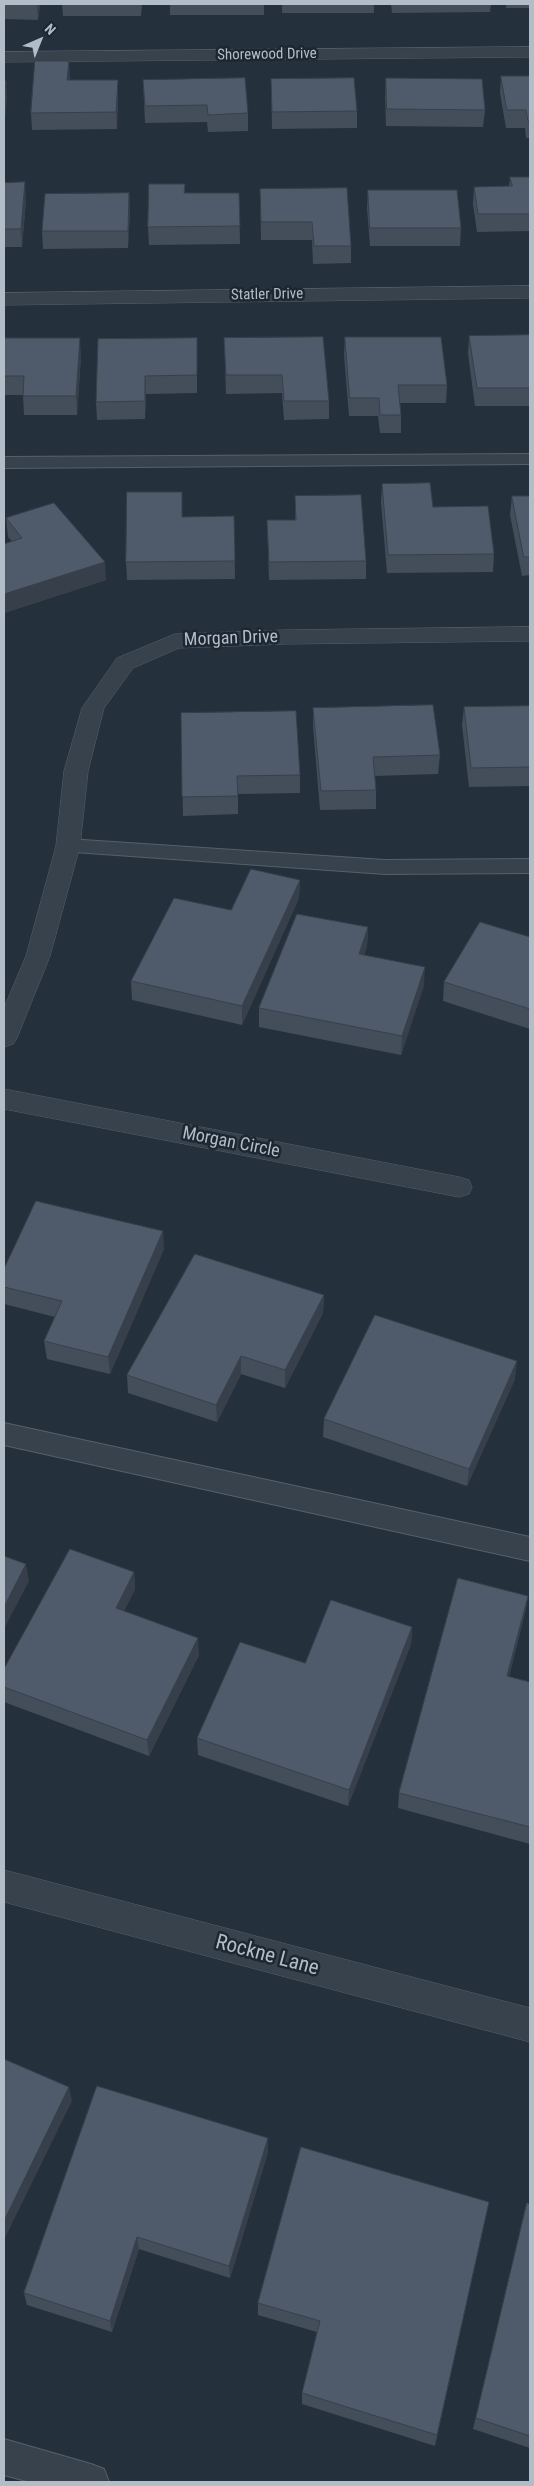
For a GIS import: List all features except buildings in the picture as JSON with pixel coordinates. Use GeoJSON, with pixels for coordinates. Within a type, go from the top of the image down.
{"type":"FeatureCollection","features":[{"type":"Feature","properties":{"kind":"street","name":"Shorewood Drive"},"geometry":{"type":"LineString","coordinates":[[4,57],[530,52]]}},
{"type":"Feature","properties":{"kind":"street","name":"Statler Drive"},"geometry":{"type":"LineString","coordinates":[[4,299],[530,292]]}},
{"type":"Feature","properties":{"kind":"street","name":"Morgan Drive"},"geometry":{"type":"LineString","coordinates":[[4,1038],[38,956],[68,846],[76,771],[93,708],[125,663],[175,641],[285,637],[530,634]]}},
{"type":"Feature","properties":{"kind":"street","name":"Morgan Circle"},"geometry":{"type":"LineString","coordinates":[[4,1099],[459,1187]]}},
{"type":"Feature","properties":{"kind":"street","name":"Rockne Lane"},"geometry":{"type":"LineString","coordinates":[[4,1886],[530,2025]]}},
{"type":"Feature","properties":{"kind":"lane"},"geometry":{"type":"LineString","coordinates":[[4,463],[530,459]]}},
{"type":"Feature","properties":{"kind":"lane"},"geometry":{"type":"LineString","coordinates":[[68,846],[385,867],[530,866]]}},
{"type":"Feature","properties":{"kind":"lane"},"geometry":{"type":"LineString","coordinates":[[4,1434],[530,1549]]}},
{"type":"Feature","properties":{"kind":"lane"},"geometry":{"type":"LineString","coordinates":[[4,2457],[91,2482]]}}]}
